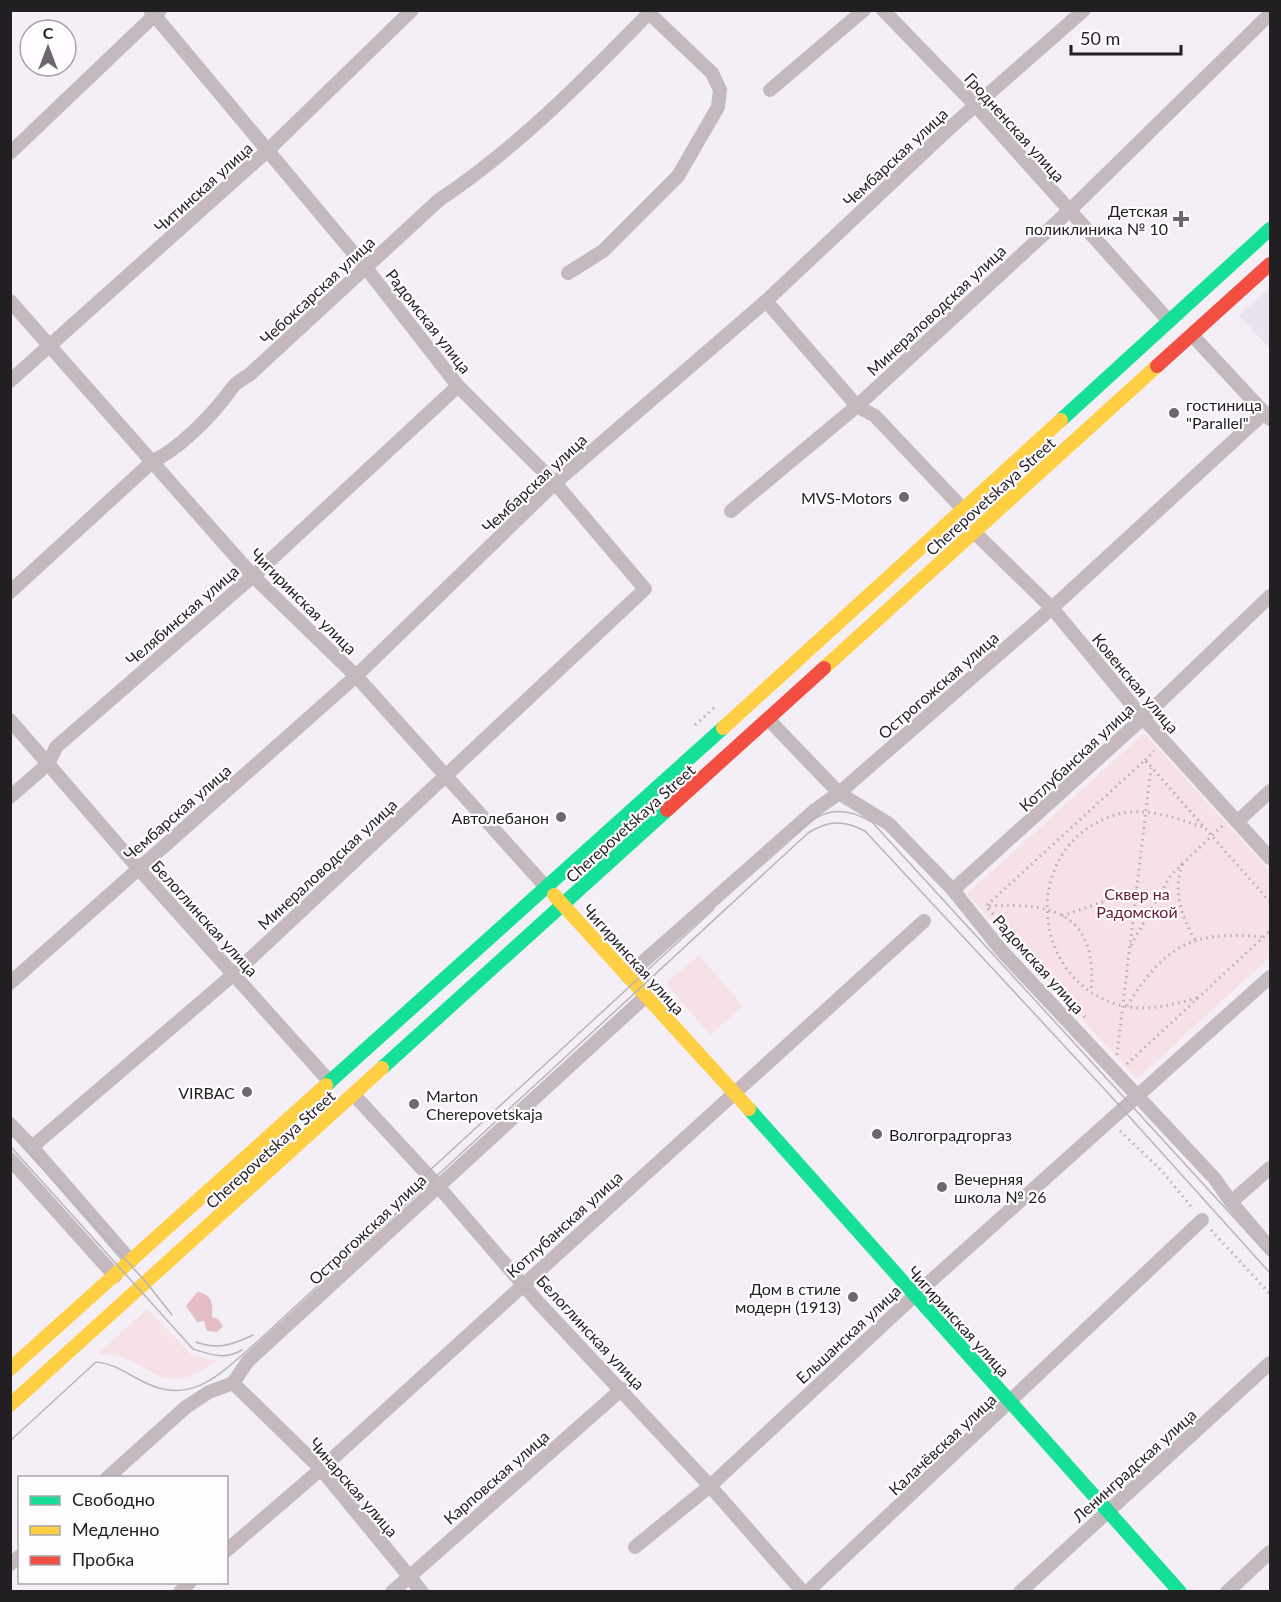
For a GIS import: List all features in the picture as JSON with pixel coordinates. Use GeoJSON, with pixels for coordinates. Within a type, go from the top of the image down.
{"type":"FeatureCollection","features":[{"type":"Feature","properties":{"kind":"main road","name":"Cherepovetskaya Street"},"geometry":{"type":"LineString","coordinates":[[10,1369],[330,1082],[1270,229]]}},
{"type":"Feature","properties":{"kind":"main road","name":"Cherepovetskaya Street"},"geometry":{"type":"LineString","coordinates":[[10,1405],[1270,264]]}},
{"type":"Feature","properties":{"kind":"main road","name":"Чигиринская улица"},"geometry":{"type":"LineString","coordinates":[[545,886],[733,1091],[1180,1592]]}},
{"type":"Feature","properties":{"kind":"street","name":"Читинская улица"},"geometry":{"type":"LineString","coordinates":[[10,381],[267,152],[412,10]]}},
{"type":"Feature","properties":{"kind":"street"},"geometry":{"type":"LineString","coordinates":[[770,90],[864,10]]}},
{"type":"Feature","properties":{"kind":"street","name":"Гродненская улица"},"geometry":{"type":"LineString","coordinates":[[883,10],[977,107],[1169,321]]}},
{"type":"Feature","properties":{"kind":"street","name":"Чембарская улица"},"geometry":{"type":"LineString","coordinates":[[10,983],[357,676],[555,483],[766,301],[952,126],[977,107],[1084,10]]}},
{"type":"Feature","properties":{"kind":"street","name":"Радомская улица"},"geometry":{"type":"LineString","coordinates":[[154,12],[267,152],[366,268],[458,386],[555,483],[645,590]]}},
{"type":"Feature","properties":{"kind":"street"},"geometry":{"type":"LineString","coordinates":[[10,153],[154,12]]}},
{"type":"Feature","properties":{"kind":"street","name":"Чебоксарская улица"},"geometry":{"type":"LineString","coordinates":[[10,592],[153,461],[169,454],[224,399],[231,386],[249,375],[439,200],[472,178],[574,89],[649,13],[712,73],[720,90],[718,107],[678,176],[603,251],[568,273]]}},
{"type":"Feature","properties":{"kind":"street","name":"Минераловодская улица"},"geometry":{"type":"LineString","coordinates":[[731,511],[857,406],[1069,211],[1270,14]]}},
{"type":"Feature","properties":{"kind":"street","name":"Чигиринская улица"},"geometry":{"type":"LineString","coordinates":[[10,300],[253,576],[357,676],[545,886]]}},
{"type":"Feature","properties":{"kind":"street"},"geometry":{"type":"LineString","coordinates":[[766,301],[857,406],[875,416],[963,509]]}},
{"type":"Feature","properties":{"kind":"street"},"geometry":{"type":"LineString","coordinates":[[1191,335],[1268,416]]}},
{"type":"Feature","properties":{"kind":"street","name":"Челябинская улица"},"geometry":{"type":"LineString","coordinates":[[10,797],[49,763],[56,747],[253,576],[458,386]]}},
{"type":"Feature","properties":{"kind":"street","name":"Острогожская улица"},"geometry":{"type":"LineString","coordinates":[[627,976],[815,810],[839,793],[1052,608],[1268,416]]}},
{"type":"Feature","properties":{"kind":"street","name":"Ковенская улица"},"geometry":{"type":"LineString","coordinates":[[974,532],[1052,608],[1143,718],[1270,858]]}},
{"type":"Feature","properties":{"kind":"street","name":"Минераловодская улица"},"geometry":{"type":"LineString","coordinates":[[35,1151],[234,974],[645,590]]}},
{"type":"Feature","properties":{"kind":"street","name":"Котлубанская улица"},"geometry":{"type":"LineString","coordinates":[[953,890],[1143,718],[1270,596]]}},
{"type":"Feature","properties":{"kind":"street","name":"Радомская улица"},"geometry":{"type":"LineString","coordinates":[[768,719],[839,793],[889,824],[953,890],[1001,950],[1215,1179],[1231,1202],[1270,1248]]}},
{"type":"Feature","properties":{"kind":"street","name":"Белоглинская улица"},"geometry":{"type":"LineString","coordinates":[[10,720],[138,868],[330,1082]]}},
{"type":"Feature","properties":{"kind":"street"},"geometry":{"type":"LineString","coordinates":[[1237,822],[1270,791]]}},
{"type":"Feature","properties":{"kind":"street","name":"Котлубанская улица"},"geometry":{"type":"LineString","coordinates":[[228,1549],[321,1469],[733,1091],[924,921]]}},
{"type":"Feature","properties":{"kind":"street","name":"Ельшанская улица"},"geometry":{"type":"LineString","coordinates":[[635,1547],[710,1486],[914,1296],[1270,977]]}},
{"type":"Feature","properties":{"kind":"street","name":"Острогожская улица"},"geometry":{"type":"LineString","coordinates":[[233,1383],[248,1361],[645,997]]}},
{"type":"Feature","properties":{"kind":"street","name":"Белоглинская улица"},"geometry":{"type":"LineString","coordinates":[[354,1095],[438,1186],[522,1283],[622,1389],[805,1592]]}},
{"type":"Feature","properties":{"kind":"street"},"geometry":{"type":"LineString","coordinates":[[10,1124],[131,1261]]}},
{"type":"Feature","properties":{"kind":"street"},"geometry":{"type":"LineString","coordinates":[[10,1159],[115,1276]]}},
{"type":"Feature","properties":{"kind":"street"},"geometry":{"type":"LineString","coordinates":[[1231,1202],[1270,1168]]}},
{"type":"Feature","properties":{"kind":"street"},"geometry":{"type":"LineString","coordinates":[[10,1181],[22,1172]]}},
{"type":"Feature","properties":{"kind":"street","name":"Калачёвская улица"},"geometry":{"type":"LineString","coordinates":[[805,1592],[1202,1220]]}},
{"type":"Feature","properties":{"kind":"street","name":"Ленинградская улица"},"geometry":{"type":"LineString","coordinates":[[1020,1592],[1270,1363]]}},
{"type":"Feature","properties":{"kind":"street"},"geometry":{"type":"LineString","coordinates":[[109,1476],[186,1407],[209,1392],[233,1383]]}},
{"type":"Feature","properties":{"kind":"street","name":"Чинарская улица"},"geometry":{"type":"LineString","coordinates":[[233,1383],[321,1469],[422,1592]]}},
{"type":"Feature","properties":{"kind":"street","name":"Карповская улица"},"geometry":{"type":"LineString","coordinates":[[392,1592],[622,1389]]}},
{"type":"Feature","properties":{"kind":"street"},"geometry":{"type":"LineString","coordinates":[[1227,1592],[1270,1552]]}},
{"type":"Feature","properties":{"kind":"path"},"geometry":{"type":"LineString","coordinates":[[986,906],[1145,760],[1270,902]]}},
{"type":"Feature","properties":{"kind":"path"},"geometry":{"type":"LineString","coordinates":[[1117,1054],[1151,768]]}},
{"type":"Feature","properties":{"kind":"path"},"geometry":{"type":"LineString","coordinates":[[1199,998],[1146,1009],[1117,1004],[1091,992],[1070,974],[1055,951],[1047,925],[1046,909],[1054,871],[1068,847],[1088,829],[1112,816],[1146,813],[1167,815],[1205,829]]}},
{"type":"Feature","properties":{"kind":"path"},"geometry":{"type":"LineString","coordinates":[[1130,946],[1161,889],[1211,835]]}},
{"type":"Feature","properties":{"kind":"path"},"geometry":{"type":"LineString","coordinates":[[1183,863],[1178,878],[1179,907],[1195,940]]}},
{"type":"Feature","properties":{"kind":"path"},"geometry":{"type":"LineString","coordinates":[[1062,916],[1137,890]]}},
{"type":"Feature","properties":{"kind":"path"},"geometry":{"type":"LineString","coordinates":[[986,906],[1013,905],[1046,909],[1062,916],[1085,936],[1091,949],[1091,992]]}},
{"type":"Feature","properties":{"kind":"path"},"geometry":{"type":"LineString","coordinates":[[986,906],[1086,1019]]}},
{"type":"Feature","properties":{"kind":"path"},"geometry":{"type":"LineString","coordinates":[[1110,1045],[1127,1065],[1270,931]]}},
{"type":"Feature","properties":{"kind":"path"},"geometry":{"type":"LineString","coordinates":[[1127,1006],[1155,967],[1170,954],[1195,940],[1214,934],[1265,937]]}},
{"type":"Feature","properties":{"kind":"path"},"geometry":{"type":"LineString","coordinates":[[1110,1121],[1161,1170],[1202,1220],[1270,1294]]}},
{"type":"Feature","properties":{"kind":"shaded area"},"geometry":{"type":"Polygon","coordinates":[[[1270,287],[1270,349],[1239,315],[1270,287]]]}},
{"type":"Feature","properties":{"kind":"shaded area"},"geometry":{"type":"Polygon","coordinates":[[[197,1292],[206,1295],[211,1300],[212,1317],[218,1319],[223,1326],[217,1332],[207,1331],[204,1321],[197,1322],[186,1306],[197,1292]]]}},
{"type":"Feature","properties":{"kind":"green space","name":"Сквер на Радомской"},"geometry":{"type":"Polygon","coordinates":[[[1144,733],[1270,871],[1270,957],[1137,1079],[967,894],[1144,733]]]}},
{"type":"Feature","properties":{"kind":"green space"},"geometry":{"type":"Polygon","coordinates":[[[699,955],[743,1006],[710,1035],[666,983],[699,955]]]}},
{"type":"Feature","properties":{"kind":"green space"},"geometry":{"type":"Polygon","coordinates":[[[147,1309],[192,1355],[216,1361],[196,1374],[179,1379],[154,1374],[131,1361],[116,1356],[98,1354],[147,1309]]]}},
{"type":"Feature","properties":{"kind":"tram line"},"geometry":{"type":"LineString","coordinates":[[791,838],[819,816],[838,811],[849,812],[872,822],[1270,1257]]}},
{"type":"Feature","properties":{"kind":"tram line"},"geometry":{"type":"LineString","coordinates":[[10,1441],[96,1362],[116,1367],[163,1389],[194,1388],[221,1373],[808,833],[822,826],[836,823],[843,823],[865,831],[1108,1093],[1270,1273]]}},
{"type":"Feature","properties":{"kind":"tram line"},"geometry":{"type":"LineString","coordinates":[[403,1195],[714,909]]}},
{"type":"Feature","properties":{"kind":"tram line"},"geometry":{"type":"LineString","coordinates":[[10,1133],[146,1282],[172,1315]]}},
{"type":"Feature","properties":{"kind":"tram line"},"geometry":{"type":"LineString","coordinates":[[10,1146],[193,1349],[224,1356],[242,1350]]}},
{"type":"Feature","properties":{"kind":"tram line"},"geometry":{"type":"LineString","coordinates":[[196,1342],[218,1346],[253,1335]]}},
{"type":"Feature","properties":{"kind":"traffic: fast"},"geometry":{"type":"LineString","coordinates":[[1061,420],[1270,229]]}},
{"type":"Feature","properties":{"kind":"traffic: fast"},"geometry":{"type":"LineString","coordinates":[[326,1085],[723,728]]}},
{"type":"Feature","properties":{"kind":"traffic: fast"},"geometry":{"type":"LineString","coordinates":[[382,1068],[667,810]]}},
{"type":"Feature","properties":{"kind":"traffic: fast"},"geometry":{"type":"LineString","coordinates":[[749,1109],[1180,1592]]}},
{"type":"Feature","properties":{"kind":"traffic: slow"},"geometry":{"type":"LineString","coordinates":[[824,668],[1157,366]]}},
{"type":"Feature","properties":{"kind":"traffic: slow"},"geometry":{"type":"LineString","coordinates":[[723,728],[1061,420]]}},
{"type":"Feature","properties":{"kind":"traffic: slow"},"geometry":{"type":"LineString","coordinates":[[554,895],[749,1109]]}},
{"type":"Feature","properties":{"kind":"traffic: slow"},"geometry":{"type":"LineString","coordinates":[[10,1405],[382,1068]]}},
{"type":"Feature","properties":{"kind":"traffic: slow"},"geometry":{"type":"LineString","coordinates":[[10,1369],[326,1085]]}},
{"type":"Feature","properties":{"kind":"traffic: jam"},"geometry":{"type":"LineString","coordinates":[[1157,366],[1270,264]]}},
{"type":"Feature","properties":{"kind":"traffic: jam"},"geometry":{"type":"LineString","coordinates":[[667,810],[824,668]]}},
{"type":"Feature","properties":{"kind":"place","name":"Детская поликлиника № 10"},"geometry":{"type":"Point","coordinates":[1181,219]}},
{"type":"Feature","properties":{"kind":"place","name":"гостиница \"Parallel\""},"geometry":{"type":"Point","coordinates":[1174,413]}},
{"type":"Feature","properties":{"kind":"place","name":"MVS-Motors"},"geometry":{"type":"Point","coordinates":[904,497]}},
{"type":"Feature","properties":{"kind":"place","name":"Автолебанон"},"geometry":{"type":"Point","coordinates":[561,817]}},
{"type":"Feature","properties":{"kind":"place","name":"VIRBAC"},"geometry":{"type":"Point","coordinates":[247,1092]}},
{"type":"Feature","properties":{"kind":"place","name":"Marton Cherepovetskaja"},"geometry":{"type":"Point","coordinates":[414,1104]}},
{"type":"Feature","properties":{"kind":"place","name":"Волгоградгоргаз"},"geometry":{"type":"Point","coordinates":[877,1134]}},
{"type":"Feature","properties":{"kind":"place","name":"Вечерняя школа № 26"},"geometry":{"type":"Point","coordinates":[942,1187]}},
{"type":"Feature","properties":{"kind":"place","name":"Дом в стиле модерн (1913)"},"geometry":{"type":"Point","coordinates":[853,1297]}}]}
